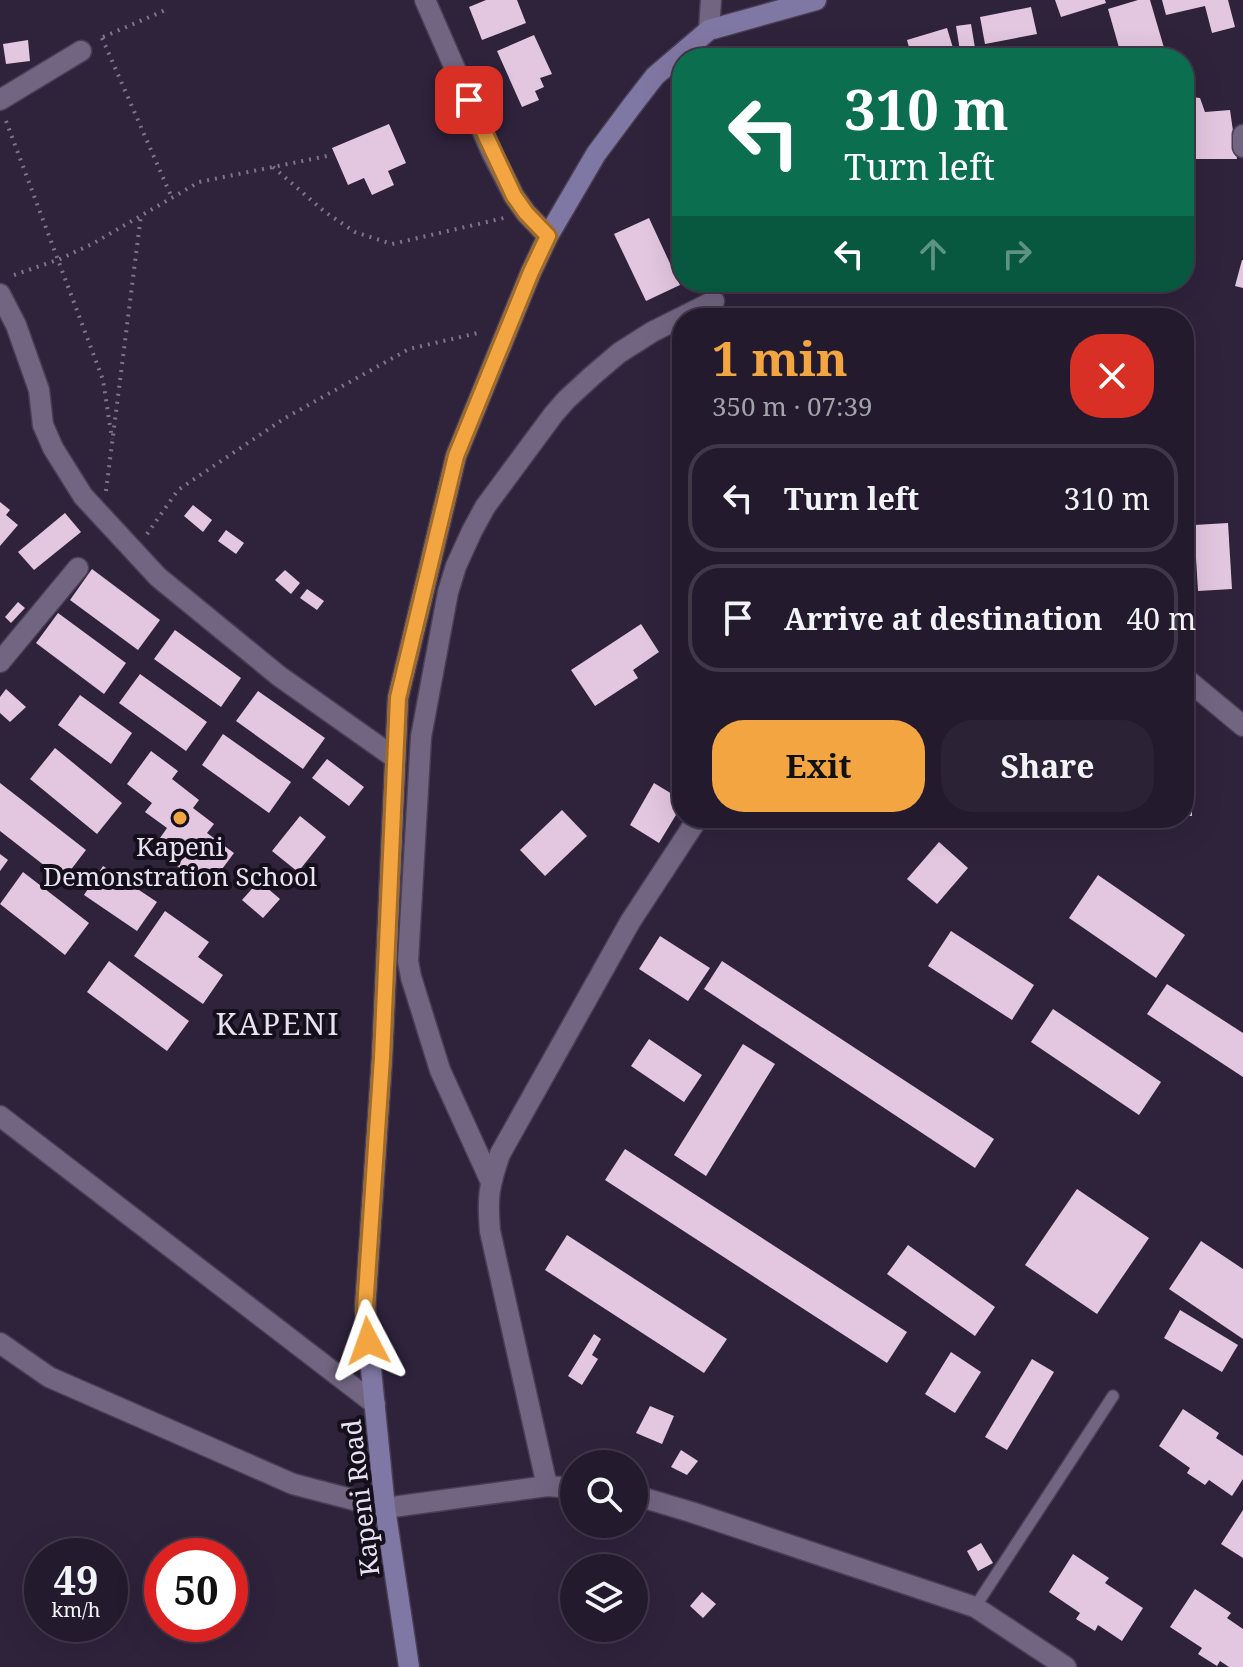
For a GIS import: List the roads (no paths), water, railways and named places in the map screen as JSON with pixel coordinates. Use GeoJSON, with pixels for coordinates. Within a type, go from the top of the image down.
{"type":"FeatureCollection","features":[{"type":"Feature","properties":{"kind":"main road","name":"Kapeni Road"},"geometry":{"type":"LineString","coordinates":[[688,48],[709,30],[816,0]]}},
{"type":"Feature","properties":{"kind":"main road","name":"Kapeni Road"},"geometry":{"type":"LineString","coordinates":[[409,1667],[385,1508],[365,1309],[382,1058],[398,698],[456,456],[509,326],[548,236],[596,154],[655,76],[672,62]]}},
{"type":"Feature","properties":{"kind":"street"},"geometry":{"type":"LineString","coordinates":[[425,0],[514,196],[548,236]]}},
{"type":"Feature","properties":{"kind":"street"},"geometry":{"type":"LineString","coordinates":[[709,30],[711,0]]}},
{"type":"Feature","properties":{"kind":"street"},"geometry":{"type":"LineString","coordinates":[[2,108],[81,51]]}},
{"type":"Feature","properties":{"kind":"street"},"geometry":{"type":"LineString","coordinates":[[1243,135],[1243,147]]}},
{"type":"Feature","properties":{"kind":"street"},"geometry":{"type":"LineString","coordinates":[[0,294],[16,325],[39,390],[43,425],[53,448],[83,496],[158,577],[279,676],[395,758]]}},
{"type":"Feature","properties":{"kind":"street"},"geometry":{"type":"LineString","coordinates":[[700,308],[714,301]]}},
{"type":"Feature","properties":{"kind":"street"},"geometry":{"type":"LineString","coordinates":[[491,1182],[440,1070],[408,961],[421,737],[448,592],[456,566],[485,507],[566,400],[619,353],[672,322]]}},
{"type":"Feature","properties":{"kind":"street"},"geometry":{"type":"LineString","coordinates":[[0,662],[78,568]]}},
{"type":"Feature","properties":{"kind":"street"},"geometry":{"type":"LineString","coordinates":[[1194,685],[1243,726]]}},
{"type":"Feature","properties":{"kind":"street"},"geometry":{"type":"LineString","coordinates":[[547,1486],[490,1231],[487,1203],[491,1182],[500,1154],[630,922],[691,828]]}},
{"type":"Feature","properties":{"kind":"street"},"geometry":{"type":"LineString","coordinates":[[0,1116],[375,1404]]}},
{"type":"Feature","properties":{"kind":"street"},"geometry":{"type":"LineString","coordinates":[[0,1343],[49,1377],[293,1484],[385,1508],[547,1486],[560,1487]]}},
{"type":"Feature","properties":{"kind":"street"},"geometry":{"type":"LineString","coordinates":[[648,1499],[975,1607],[1066,1667]]}},
{"type":"Feature","properties":{"kind":"lane"},"geometry":{"type":"LineString","coordinates":[[975,1607],[1113,1396]]}},
{"type":"Feature","properties":{"kind":"place","name":"Kapeni Demonstration School"},"geometry":{"type":"Point","coordinates":[180,818]}},
{"type":"Feature","properties":{"kind":"district","name":"KAPENI"},"geometry":{"type":"Point","coordinates":[278,1023]}}]}
